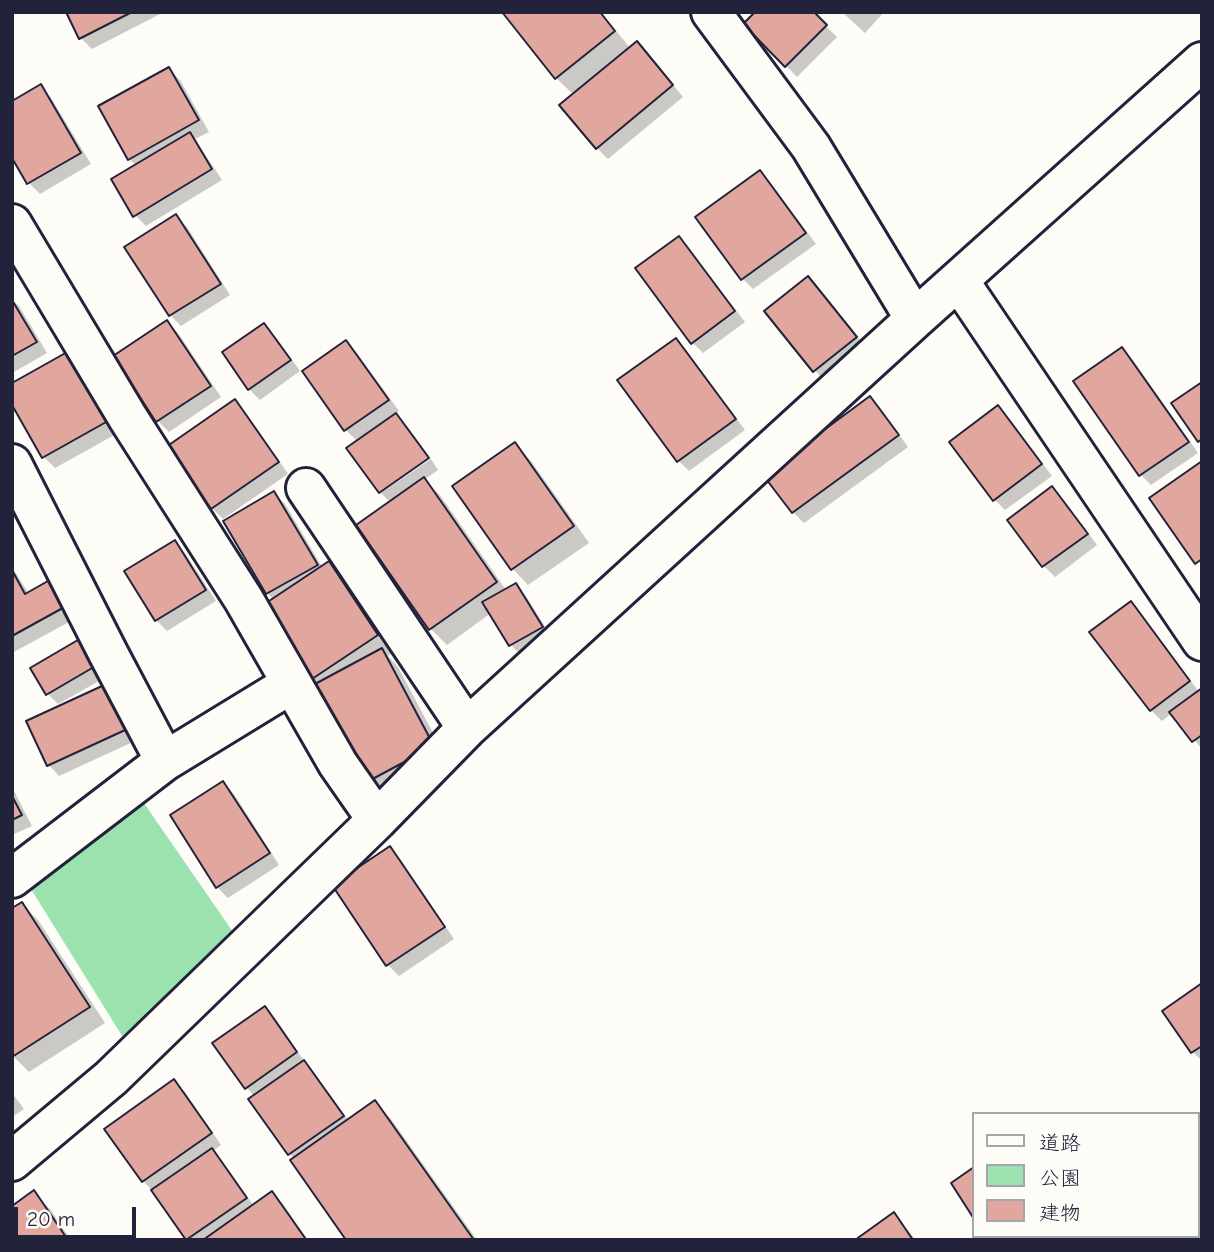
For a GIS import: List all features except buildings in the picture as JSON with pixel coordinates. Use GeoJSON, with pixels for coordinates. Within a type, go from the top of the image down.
{"type":"FeatureCollection","features":[{"type":"Feature","properties":{"kind":"street"},"geometry":{"type":"LineString","coordinates":[[711,12],[811,147],[915,319]]}},
{"type":"Feature","properties":{"kind":"street"},"geometry":{"type":"LineString","coordinates":[[12,1161],[111,1078],[377,820],[467,728],[915,319],[1202,62]]}},
{"type":"Feature","properties":{"kind":"street"},"geometry":{"type":"LineString","coordinates":[[12,224],[128,418],[244,600],[338,764],[377,820]]}},
{"type":"Feature","properties":{"kind":"street"},"geometry":{"type":"LineString","coordinates":[[959,281],[1202,641]]}},
{"type":"Feature","properties":{"kind":"street"},"geometry":{"type":"LineString","coordinates":[[12,464],[165,761]]}},
{"type":"Feature","properties":{"kind":"street"},"geometry":{"type":"LineString","coordinates":[[306,488],[467,728]]}},
{"type":"Feature","properties":{"kind":"street"},"geometry":{"type":"LineString","coordinates":[[12,878],[165,761],[291,684]]}},
{"type":"Feature","properties":{"kind":"green space"},"geometry":{"type":"Polygon","coordinates":[[[139,796],[233,932],[124,1039],[26,881],[139,796]]]}}]}
